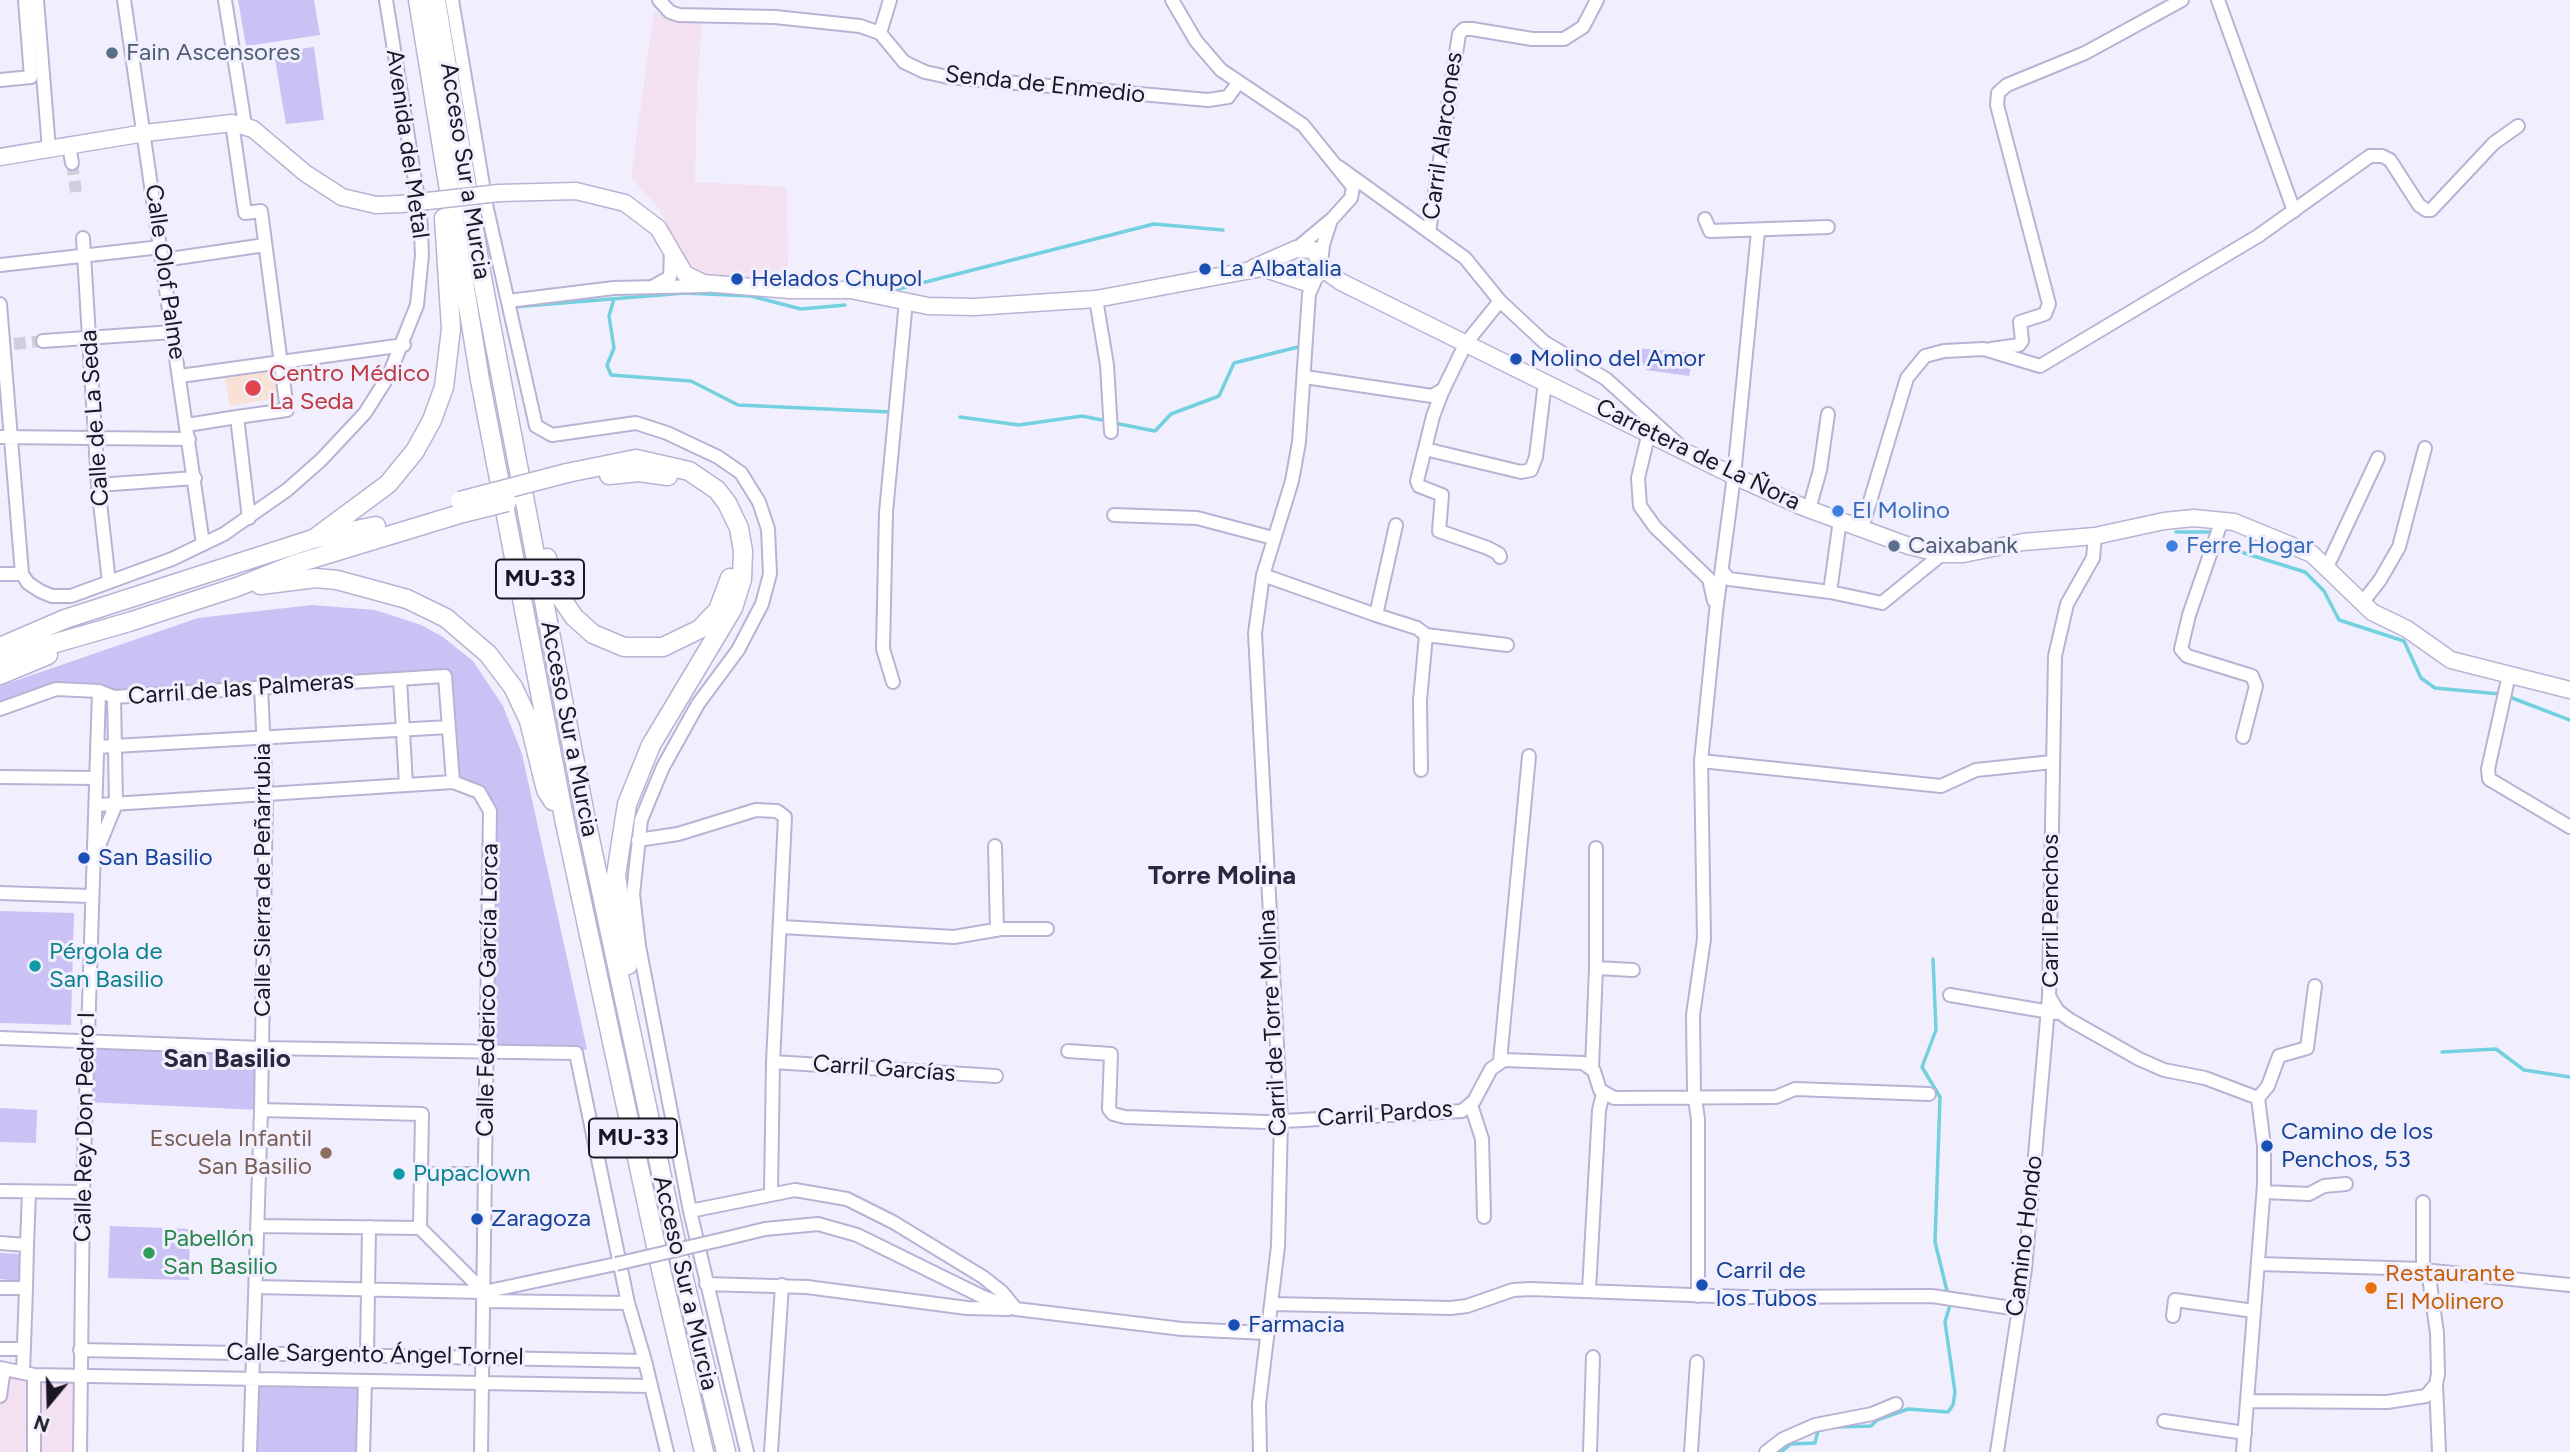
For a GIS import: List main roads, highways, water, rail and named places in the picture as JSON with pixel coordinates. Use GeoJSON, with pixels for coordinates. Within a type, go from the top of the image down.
{"type":"FeatureCollection","features":[{"type":"Feature","properties":{"kind":"highway","name":"Acceso Sur a Murcia"},"geometry":{"type":"LineString","coordinates":[[418,0],[444,173],[565,823],[662,1274],[704,1452]]}},
{"type":"Feature","properties":{"kind":"highway","name":"Acceso Sur a Murcia"},"geometry":{"type":"LineString","coordinates":[[436,0],[482,278],[586,820],[656,1156],[726,1452]]}},
{"type":"Feature","properties":{"kind":"highway"},"geometry":{"type":"LineString","coordinates":[[313,539],[388,484],[415,451],[439,404],[447,370],[451,329],[444,240],[444,173]]}},
{"type":"Feature","properties":{"kind":"highway"},"geometry":{"type":"LineString","coordinates":[[0,647],[65,620],[313,539],[356,532],[461,507],[636,459],[674,465],[717,490],[734,515],[742,541],[742,579],[733,608],[642,762],[623,822],[617,860],[618,903],[656,1156]]}},
{"type":"Feature","properties":{"kind":"highway"},"geometry":{"type":"LineString","coordinates":[[532,534],[545,551],[563,602],[583,626],[604,640],[631,648],[663,647],[700,629],[718,610],[730,576],[729,537],[718,509],[699,490],[673,477],[648,472],[568,479]]}},
{"type":"Feature","properties":{"kind":"highway"},"geometry":{"type":"LineString","coordinates":[[0,659],[237,587],[295,564],[461,507]]}},
{"type":"Feature","properties":{"kind":"highway"},"geometry":{"type":"LineString","coordinates":[[237,587],[316,578],[337,580],[407,598],[446,618],[488,654],[513,687],[529,721],[547,790],[565,823]]}},
{"type":"Feature","properties":{"kind":"highway"},"geometry":{"type":"LineString","coordinates":[[0,634],[65,620]]}},
{"type":"Feature","properties":{"kind":"highway"},"geometry":{"type":"LineString","coordinates":[[0,675],[129,622]]}},
{"type":"Feature","properties":{"kind":"main road"},"geometry":{"type":"LineString","coordinates":[[0,157],[145,133],[238,124],[342,197],[376,205],[499,193],[576,191],[610,197],[648,218],[670,247],[685,274],[703,283],[721,286],[851,290],[946,308],[1096,299],[1253,268],[1294,250],[1313,250],[1319,270],[1307,282],[1293,279],[1275,270],[1253,268]]}},
{"type":"Feature","properties":{"kind":"main road"},"geometry":{"type":"LineString","coordinates":[[1293,279],[1286,262],[1294,250]]}},
{"type":"Feature","properties":{"kind":"main road","name":"Carretera de La Ñora"},"geometry":{"type":"LineString","coordinates":[[1319,270],[1734,476],[1809,509],[1862,528],[1942,554],[1963,554],[2023,542],[2095,536],[2194,518],[2219,531],[2295,545],[2312,554],[2362,603],[2385,620],[2422,639],[2451,660],[2506,688],[2570,690]]}},
{"type":"Feature","properties":{"kind":"waterway"},"geometry":{"type":"LineString","coordinates":[[898,289],[1154,224],[1223,230]]}},
{"type":"Feature","properties":{"kind":"waterway"},"geometry":{"type":"LineString","coordinates":[[513,307],[685,293],[751,296],[801,309],[845,305]]}},
{"type":"Feature","properties":{"kind":"waterway"},"geometry":{"type":"LineString","coordinates":[[614,299],[609,316],[614,348],[607,365],[611,375],[691,381],[738,405],[891,412]]}},
{"type":"Feature","properties":{"kind":"waterway"},"geometry":{"type":"LineString","coordinates":[[1114,423],[1155,431],[1171,414],[1219,396],[1234,363],[1298,347]]}},
{"type":"Feature","properties":{"kind":"waterway"},"geometry":{"type":"LineString","coordinates":[[960,417],[1019,425],[1082,416],[1107,421]]}},
{"type":"Feature","properties":{"kind":"waterway"},"geometry":{"type":"LineString","coordinates":[[2176,532],[2211,532],[2244,553],[2305,572],[2324,591],[2339,620],[2404,641],[2421,678],[2435,688],[2500,694]]}},
{"type":"Feature","properties":{"kind":"waterway"},"geometry":{"type":"LineString","coordinates":[[2507,696],[2570,720]]}},
{"type":"Feature","properties":{"kind":"waterway"},"geometry":{"type":"LineString","coordinates":[[1933,959],[1936,1030],[1922,1067],[1940,1097],[1935,1242],[1947,1291]]}},
{"type":"Feature","properties":{"kind":"waterway"},"geometry":{"type":"LineString","coordinates":[[2442,1052],[2496,1049],[2524,1070],[2570,1077]]}},
{"type":"Feature","properties":{"kind":"waterway"},"geometry":{"type":"LineString","coordinates":[[1836,1427],[1871,1426],[1877,1420],[1908,1409],[1948,1412],[1953,1405],[1955,1392],[1945,1322],[1950,1305]]}},
{"type":"Feature","properties":{"kind":"waterway"},"geometry":{"type":"LineString","coordinates":[[1781,1452],[1791,1444],[1815,1443],[1818,1431],[1825,1429]]}},
{"type":"Feature","properties":{"kind":"tunnel"},"geometry":{"type":"LineString","coordinates":[[72,163],[76,192]]}},
{"type":"Feature","properties":{"kind":"tunnel"},"geometry":{"type":"LineString","coordinates":[[14,344],[43,341]]}},
{"type":"Feature","properties":{"kind":"place","name":"Fain Ascensores"},"geometry":{"type":"Point","coordinates":[112,53]}},
{"type":"Feature","properties":{"kind":"place","name":"La Albatalia"},"geometry":{"type":"Point","coordinates":[1205,269]}},
{"type":"Feature","properties":{"kind":"place","name":"Helados Chupol"},"geometry":{"type":"Point","coordinates":[737,279]}},
{"type":"Feature","properties":{"kind":"place","name":"Molino del Amor"},"geometry":{"type":"Point","coordinates":[1516,359]}},
{"type":"Feature","properties":{"kind":"place","name":"Centro Médico La Seda"},"geometry":{"type":"Point","coordinates":[253,388]}},
{"type":"Feature","properties":{"kind":"place","name":"El Molino"},"geometry":{"type":"Point","coordinates":[1838,511]}},
{"type":"Feature","properties":{"kind":"place","name":"Caixabank"},"geometry":{"type":"Point","coordinates":[1894,546]}},
{"type":"Feature","properties":{"kind":"place","name":"Ferre Hogar"},"geometry":{"type":"Point","coordinates":[2172,546]}},
{"type":"Feature","properties":{"kind":"place","name":"San Basilio"},"geometry":{"type":"Point","coordinates":[84,858]}},
{"type":"Feature","properties":{"kind":"place","name":"Pérgola de San Basilio"},"geometry":{"type":"Point","coordinates":[35,966]}},
{"type":"Feature","properties":{"kind":"place","name":"Camino de los Penchos, 53"},"geometry":{"type":"Point","coordinates":[2267,1146]}},
{"type":"Feature","properties":{"kind":"place","name":"Escuela Infantil San Basilio"},"geometry":{"type":"Point","coordinates":[326,1153]}},
{"type":"Feature","properties":{"kind":"place","name":"Pupaclown"},"geometry":{"type":"Point","coordinates":[399,1174]}},
{"type":"Feature","properties":{"kind":"place","name":"Zaragoza"},"geometry":{"type":"Point","coordinates":[477,1219]}},
{"type":"Feature","properties":{"kind":"place","name":"Pabellón San Basilio"},"geometry":{"type":"Point","coordinates":[149,1253]}},
{"type":"Feature","properties":{"kind":"place","name":"Carril de los Tubos"},"geometry":{"type":"Point","coordinates":[1702,1285]}},
{"type":"Feature","properties":{"kind":"place","name":"Restaurante El Molinero"},"geometry":{"type":"Point","coordinates":[2371,1288]}},
{"type":"Feature","properties":{"kind":"place","name":"Farmacia"},"geometry":{"type":"Point","coordinates":[1234,1325]}},
{"type":"Feature","properties":{"kind":"district","name":"Torre Molina"},"geometry":{"type":"Point","coordinates":[1222,876]}},
{"type":"Feature","properties":{"kind":"district","name":"San Basilio"},"geometry":{"type":"Point","coordinates":[227,1059]}}]}
